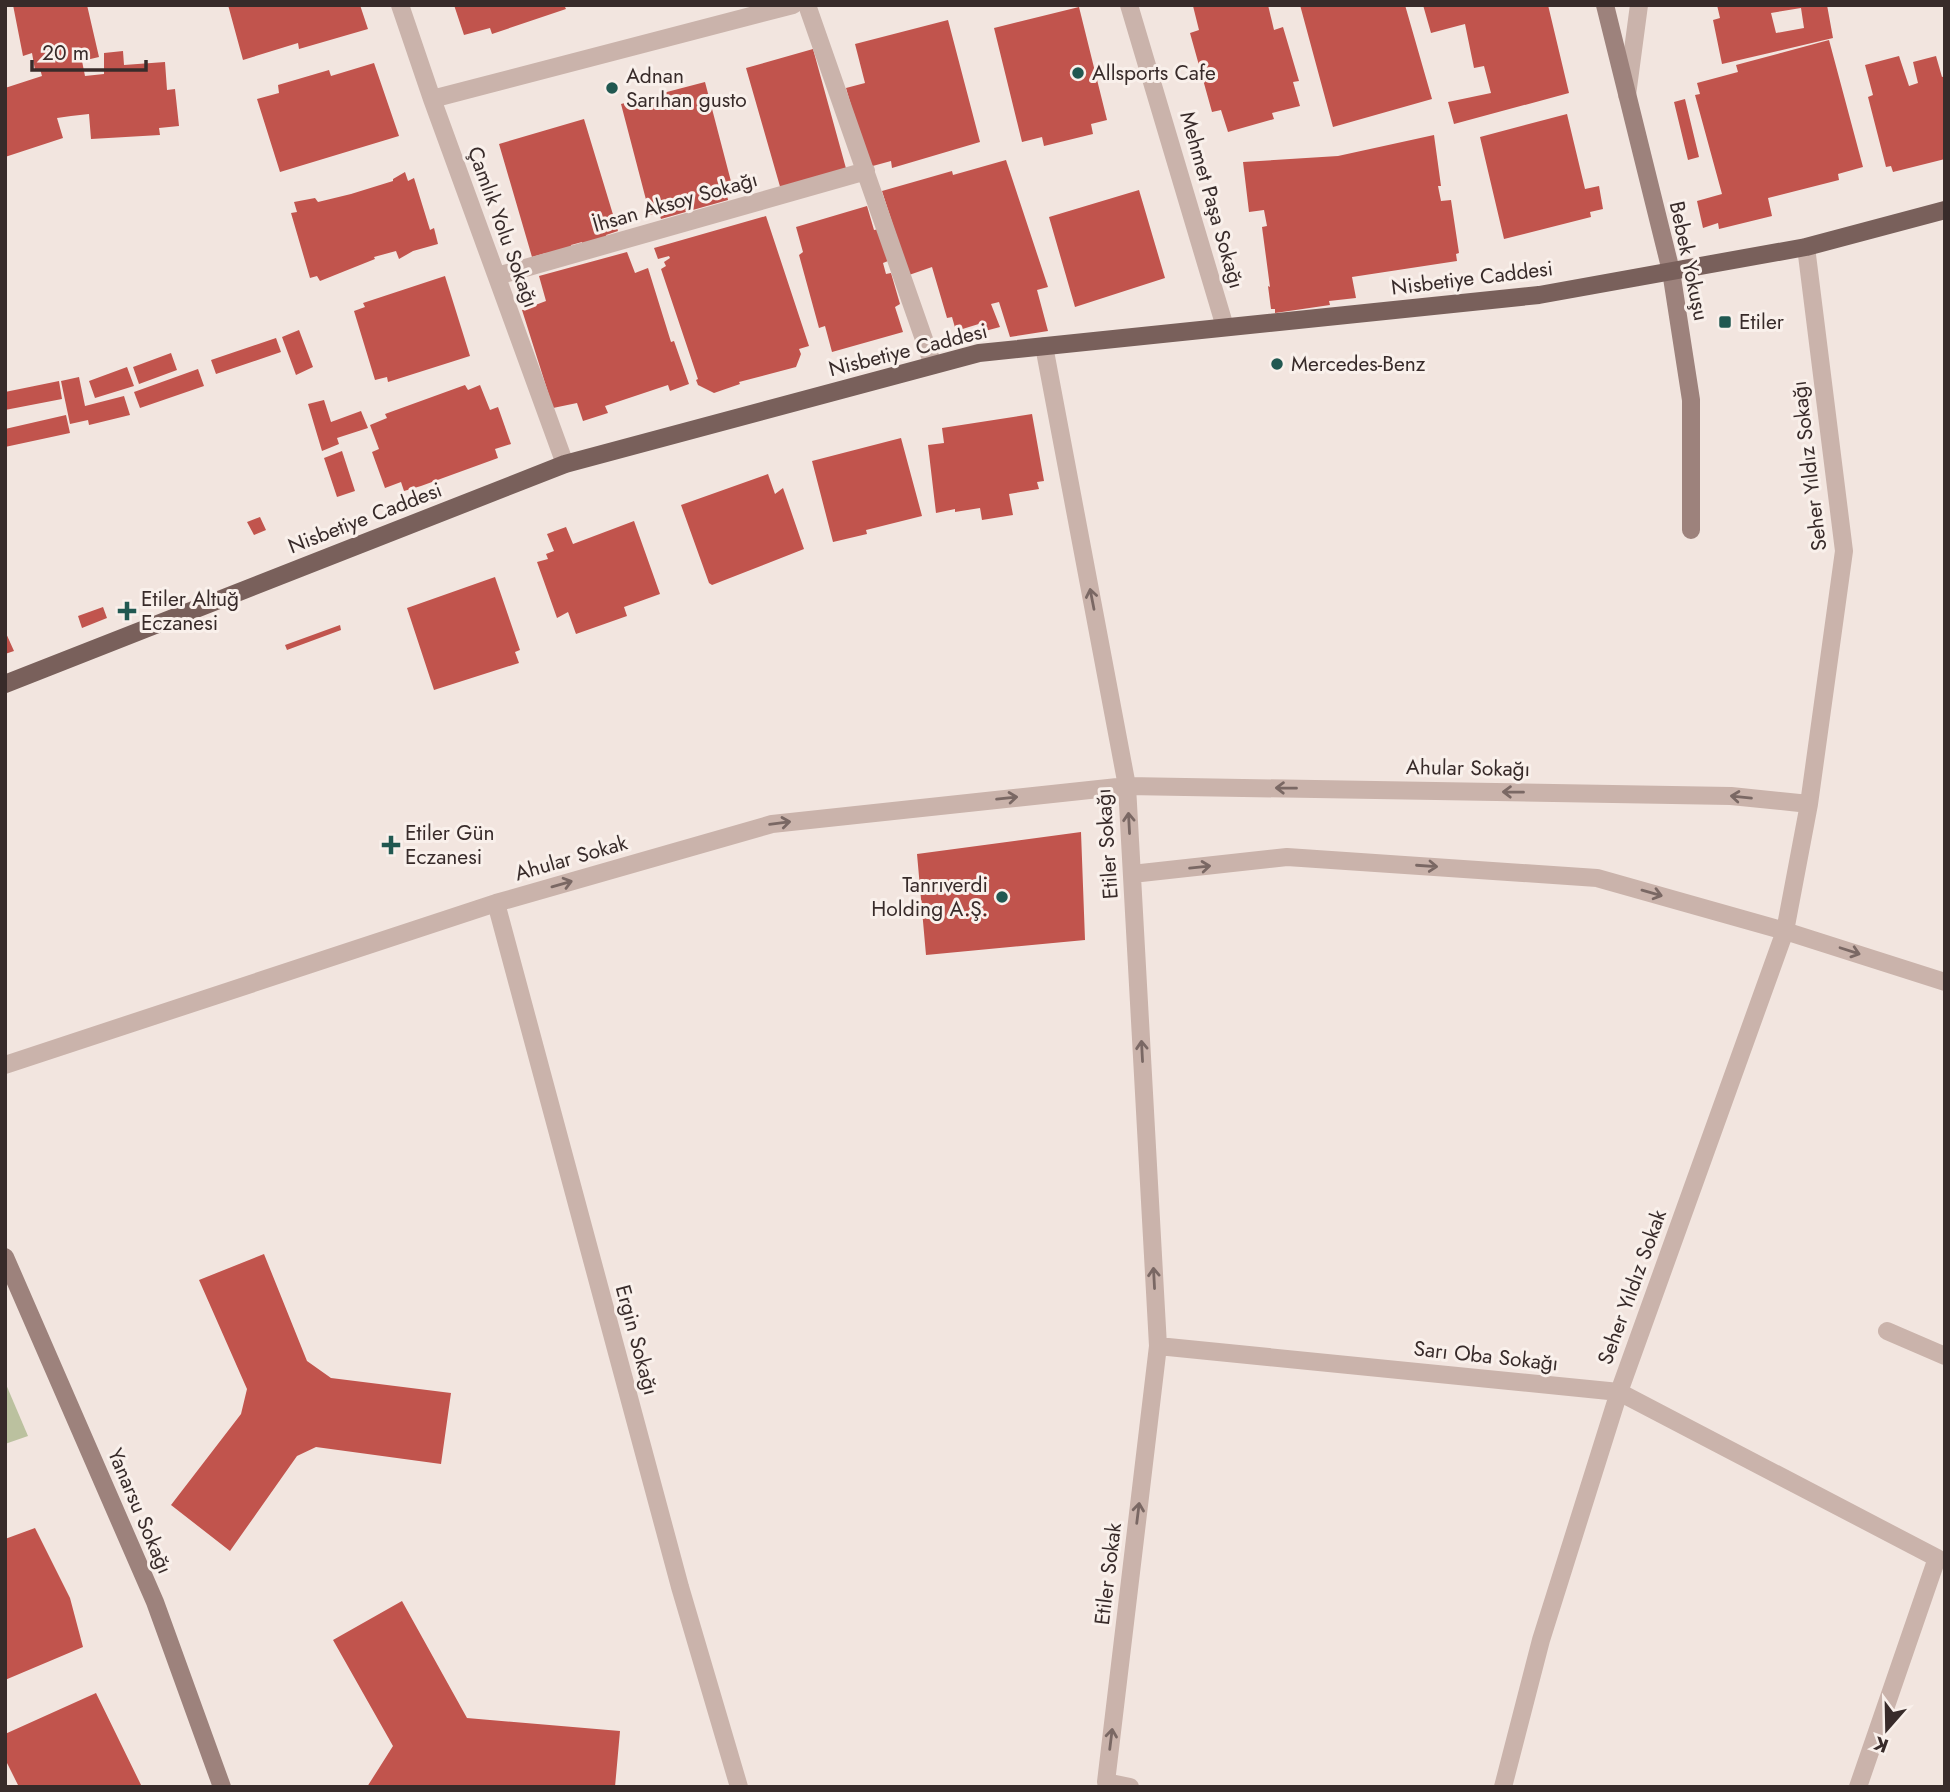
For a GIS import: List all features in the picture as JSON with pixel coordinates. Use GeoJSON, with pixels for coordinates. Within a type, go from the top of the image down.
{"type":"FeatureCollection","features":[{"type":"Feature","properties":{"kind":"main road","name":"Nisbetiye Caddesi"},"geometry":{"type":"LineString","coordinates":[[5,684],[565,464],[979,353],[1539,295],[1806,247],[1945,210]]}},
{"type":"Feature","properties":{"kind":"street","name":"Çamlık Yolu Sokağı"},"geometry":{"type":"LineString","coordinates":[[400,5],[565,464]]}},
{"type":"Feature","properties":{"kind":"street"},"geometry":{"type":"LineString","coordinates":[[432,99],[793,5]]}},
{"type":"Feature","properties":{"kind":"street"},"geometry":{"type":"LineString","coordinates":[[807,5],[933,365]]}},
{"type":"Feature","properties":{"kind":"street","name":"Mehmet Paşa Sokağı"},"geometry":{"type":"LineString","coordinates":[[1129,5],[1225,327]]}},
{"type":"Feature","properties":{"kind":"street","name":"Bebek Yokuşu"},"geometry":{"type":"LineString","coordinates":[[1605,5],[1671,271],[1691,400],[1691,530]]}},
{"type":"Feature","properties":{"kind":"street"},"geometry":{"type":"LineString","coordinates":[[1627,97],[1639,5]]}},
{"type":"Feature","properties":{"kind":"street","name":"İhsan Aksoy Sokağı"},"geometry":{"type":"LineString","coordinates":[[497,276],[866,171]]}},
{"type":"Feature","properties":{"kind":"street","name":"Seher Yıldız Sokağı"},"geometry":{"type":"LineString","coordinates":[[1806,247],[1844,551],[1809,804]]}},
{"type":"Feature","properties":{"kind":"street","name":"Etiler Sokağı"},"geometry":{"type":"LineString","coordinates":[[1044,346],[1127,786],[1158,1346]]}},
{"type":"Feature","properties":{"kind":"street","name":"Ahular Sokağı"},"geometry":{"type":"LineString","coordinates":[[1127,786],[1731,796],[1809,804]]}},
{"type":"Feature","properties":{"kind":"street","name":"Ahular Sokak"},"geometry":{"type":"LineString","coordinates":[[5,1064],[496,903],[772,824],[1127,786]]}},
{"type":"Feature","properties":{"kind":"street","name":"Seher Yıldız Sokak"},"geometry":{"type":"LineString","coordinates":[[1503,1787],[1541,1640],[1619,1392],[1785,931],[1809,804]]}},
{"type":"Feature","properties":{"kind":"street"},"geometry":{"type":"LineString","coordinates":[[1132,874],[1287,857],[1597,878],[1785,931],[1945,982]]}},
{"type":"Feature","properties":{"kind":"street","name":"Ergin Sokağı"},"geometry":{"type":"LineString","coordinates":[[496,903],[676,1574],[739,1787]]}},
{"type":"Feature","properties":{"kind":"street","name":"Yanarsu Sokağı"},"geometry":{"type":"LineString","coordinates":[[5,1257],[155,1602],[222,1787]]}},
{"type":"Feature","properties":{"kind":"street"},"geometry":{"type":"LineString","coordinates":[[1887,1331],[1945,1356]]}},
{"type":"Feature","properties":{"kind":"street","name":"Sarı Oba Sokağı"},"geometry":{"type":"LineString","coordinates":[[1158,1346],[1619,1392],[1941,1556]]}},
{"type":"Feature","properties":{"kind":"street","name":"Etiler Sokak"},"geometry":{"type":"LineString","coordinates":[[1130,1787],[1106,1782],[1158,1346]]}},
{"type":"Feature","properties":{"kind":"street"},"geometry":{"type":"LineString","coordinates":[[1858,1787],[1941,1556]]}},
{"type":"Feature","properties":{"kind":"green space"},"geometry":{"type":"Polygon","coordinates":[[[5,1382],[28,1436],[5,1444],[5,1382]]]}},
{"type":"Feature","properties":{"kind":"building"},"geometry":{"type":"Polygon","coordinates":[[[13,5],[87,5],[99,57],[82,61],[85,76],[104,74],[104,53],[123,51],[124,65],[165,62],[167,90],[175,89],[179,126],[159,128],[160,135],[91,139],[89,114],[57,118],[63,138],[5,157],[5,88],[42,76],[40,69],[35,70],[32,53],[23,56],[13,5]]]}},
{"type":"Feature","properties":{"kind":"building"},"geometry":{"type":"Polygon","coordinates":[[[228,5],[360,5],[368,29],[299,49],[298,43],[243,60],[228,5]]]}},
{"type":"Feature","properties":{"kind":"building"},"geometry":{"type":"Polygon","coordinates":[[[454,5],[564,5],[566,9],[492,34],[490,28],[464,35],[454,5]]]}},
{"type":"Feature","properties":{"kind":"building"},"geometry":{"type":"Polygon","coordinates":[[[1268,5],[1274,30],[1283,27],[1299,81],[1293,82],[1300,106],[1272,113],[1274,119],[1228,132],[1221,110],[1212,112],[1190,33],[1199,30],[1193,6],[1268,5]]]}},
{"type":"Feature","properties":{"kind":"building"},"geometry":{"type":"Polygon","coordinates":[[[1300,5],[1405,5],[1432,99],[1333,127],[1300,5]]]}},
{"type":"Feature","properties":{"kind":"building"},"geometry":{"type":"Polygon","coordinates":[[[1423,5],[1548,5],[1569,93],[1454,124],[1448,102],[1491,93],[1484,66],[1474,68],[1465,24],[1431,33],[1423,5]]]}},
{"type":"Feature","properties":{"kind":"building"},"geometry":{"type":"Polygon","coordinates":[[[1717,5],[1827,5],[1833,38],[1722,64],[1713,20],[1720,18],[1717,5]],[[1801,8],[1771,13],[1776,33],[1804,28],[1801,8]]]}},
{"type":"Feature","properties":{"kind":"building"},"geometry":{"type":"Polygon","coordinates":[[[1079,7],[1107,120],[1091,124],[1093,134],[1044,146],[1042,137],[1022,142],[994,28],[1079,7]]]}},
{"type":"Feature","properties":{"kind":"building"},"geometry":{"type":"Polygon","coordinates":[[[948,20],[980,142],[892,168],[891,161],[869,167],[846,88],[865,83],[855,44],[948,20]]]}},
{"type":"Feature","properties":{"kind":"building"},"geometry":{"type":"Polygon","coordinates":[[[1829,40],[1863,167],[1838,174],[1839,180],[1768,198],[1772,216],[1719,229],[1718,223],[1703,228],[1697,201],[1722,194],[1695,95],[1700,94],[1697,83],[1738,72],[1736,65],[1829,40]]]}},
{"type":"Feature","properties":{"kind":"building"},"geometry":{"type":"Polygon","coordinates":[[[813,49],[847,172],[781,190],[746,68],[813,49]]]}},
{"type":"Feature","properties":{"kind":"building"},"geometry":{"type":"Polygon","coordinates":[[[1899,56],[1909,86],[1918,83],[1913,62],[1936,56],[1942,77],[1945,76],[1945,159],[1893,172],[1891,166],[1886,167],[1868,97],[1873,95],[1865,65],[1899,56]]]}},
{"type":"Feature","properties":{"kind":"building"},"geometry":{"type":"Polygon","coordinates":[[[374,63],[399,136],[280,172],[257,99],[279,93],[278,85],[329,70],[331,76],[374,63]]]}},
{"type":"Feature","properties":{"kind":"building"},"geometry":{"type":"Polygon","coordinates":[[[705,82],[734,193],[727,195],[728,200],[661,219],[659,213],[650,215],[621,104],[705,82]]]}},
{"type":"Feature","properties":{"kind":"building"},"geometry":{"type":"Polygon","coordinates":[[[1685,99],[1699,157],[1688,160],[1674,102],[1685,99]]]}},
{"type":"Feature","properties":{"kind":"building"},"geometry":{"type":"Polygon","coordinates":[[[1567,114],[1585,189],[1599,186],[1603,209],[1590,212],[1591,217],[1504,239],[1480,137],[1567,114]]]}},
{"type":"Feature","properties":{"kind":"building"},"geometry":{"type":"Polygon","coordinates":[[[584,119],[618,231],[606,235],[609,244],[584,251],[582,242],[571,245],[573,252],[546,253],[532,257],[499,144],[584,119]]]}},
{"type":"Feature","properties":{"kind":"building"},"geometry":{"type":"Polygon","coordinates":[[[1434,135],[1441,186],[1438,186],[1441,201],[1451,200],[1459,253],[1456,254],[1457,261],[1352,277],[1356,298],[1329,301],[1330,305],[1275,313],[1275,309],[1271,309],[1268,286],[1270,287],[1262,227],[1267,226],[1264,210],[1249,212],[1243,162],[1338,156],[1434,135]]]}},
{"type":"Feature","properties":{"kind":"building"},"geometry":{"type":"Polygon","coordinates":[[[1006,160],[1048,287],[1037,290],[1048,331],[1010,337],[999,302],[991,304],[1000,327],[985,331],[982,323],[956,331],[952,317],[947,318],[932,267],[909,275],[882,191],[952,171],[953,175],[1006,160]]]}},
{"type":"Feature","properties":{"kind":"building"},"geometry":{"type":"Polygon","coordinates":[[[405,172],[408,181],[414,178],[430,230],[434,228],[438,244],[413,251],[399,259],[396,251],[374,257],[375,259],[320,281],[317,276],[310,278],[291,213],[297,212],[294,202],[315,198],[318,202],[351,194],[393,181],[405,172]]]}},
{"type":"Feature","properties":{"kind":"building"},"geometry":{"type":"Polygon","coordinates":[[[1139,190],[1165,278],[1075,307],[1049,217],[1139,190]]]}},
{"type":"Feature","properties":{"kind":"building"},"geometry":{"type":"Polygon","coordinates":[[[867,206],[874,230],[880,229],[888,261],[883,263],[886,274],[891,273],[900,304],[895,307],[903,332],[832,352],[825,326],[819,328],[799,255],[803,252],[796,227],[867,206]]]}},
{"type":"Feature","properties":{"kind":"building"},"geometry":{"type":"Polygon","coordinates":[[[766,216],[809,346],[799,349],[801,354],[796,367],[739,382],[740,384],[714,393],[698,385],[661,269],[666,266],[664,262],[670,258],[658,259],[654,248],[766,216]]]}},
{"type":"Feature","properties":{"kind":"building"},"geometry":{"type":"Polygon","coordinates":[[[627,252],[635,273],[648,268],[671,342],[674,341],[689,384],[670,391],[668,385],[605,406],[608,413],[583,421],[577,403],[553,408],[522,310],[546,301],[539,276],[627,252]]]}},
{"type":"Feature","properties":{"kind":"building"},"geometry":{"type":"Polygon","coordinates":[[[445,276],[470,356],[388,382],[387,377],[375,380],[354,311],[365,307],[363,303],[445,276]]]}},
{"type":"Feature","properties":{"kind":"building"},"geometry":{"type":"Polygon","coordinates":[[[299,330],[313,367],[296,375],[282,337],[299,330]]]}},
{"type":"Feature","properties":{"kind":"building"},"geometry":{"type":"Polygon","coordinates":[[[276,338],[281,352],[216,374],[211,360],[276,338]]]}},
{"type":"Feature","properties":{"kind":"building"},"geometry":{"type":"Polygon","coordinates":[[[171,353],[177,370],[139,384],[133,367],[171,353]]]}},
{"type":"Feature","properties":{"kind":"building"},"geometry":{"type":"Polygon","coordinates":[[[127,367],[134,386],[95,398],[89,381],[127,367]]]}},
{"type":"Feature","properties":{"kind":"building"},"geometry":{"type":"Polygon","coordinates":[[[198,369],[204,386],[140,408],[134,392],[198,369]]]}},
{"type":"Feature","properties":{"kind":"building"},"geometry":{"type":"Polygon","coordinates":[[[79,377],[85,406],[124,396],[130,415],[89,425],[88,420],[70,424],[61,381],[79,377]]]}},
{"type":"Feature","properties":{"kind":"building"},"geometry":{"type":"Polygon","coordinates":[[[59,381],[62,399],[5,410],[5,392],[59,381]]]}},
{"type":"Feature","properties":{"kind":"building"},"geometry":{"type":"Polygon","coordinates":[[[465,385],[468,390],[480,385],[490,410],[498,407],[511,444],[495,449],[498,458],[421,486],[404,491],[401,482],[385,488],[372,452],[379,449],[370,425],[387,418],[385,414],[465,385]]]}},
{"type":"Feature","properties":{"kind":"building"},"geometry":{"type":"Polygon","coordinates":[[[324,400],[331,422],[361,411],[368,428],[337,438],[339,444],[322,451],[308,404],[324,400]]]}},
{"type":"Feature","properties":{"kind":"building"},"geometry":{"type":"Polygon","coordinates":[[[1032,414],[1044,481],[1037,482],[1039,489],[1009,494],[1013,515],[982,520],[980,508],[936,513],[928,445],[944,443],[942,428],[1032,414]]]}},
{"type":"Feature","properties":{"kind":"building"},"geometry":{"type":"Polygon","coordinates":[[[66,415],[70,433],[5,447],[5,429],[66,415]]]}},
{"type":"Feature","properties":{"kind":"building"},"geometry":{"type":"Polygon","coordinates":[[[901,438],[922,516],[866,530],[867,534],[833,542],[812,461],[901,438]]]}},
{"type":"Feature","properties":{"kind":"building"},"geometry":{"type":"Polygon","coordinates":[[[342,451],[355,491],[337,497],[324,458],[342,451]]]}},
{"type":"Feature","properties":{"kind":"building"},"geometry":{"type":"Polygon","coordinates":[[[768,474],[775,494],[783,488],[804,549],[712,585],[681,505],[768,474]]]}},
{"type":"Feature","properties":{"kind":"building"},"geometry":{"type":"Polygon","coordinates":[[[260,517],[266,530],[254,535],[247,522],[260,517]]]}},
{"type":"Feature","properties":{"kind":"building"},"geometry":{"type":"Polygon","coordinates":[[[634,521],[660,594],[624,607],[627,616],[576,634],[568,612],[557,618],[537,562],[548,559],[546,554],[554,551],[547,534],[566,527],[573,544],[634,521]]]}},
{"type":"Feature","properties":{"kind":"building"},"geometry":{"type":"Polygon","coordinates":[[[495,577],[520,650],[515,652],[519,663],[434,690],[407,608],[495,577]]]}},
{"type":"Feature","properties":{"kind":"building"},"geometry":{"type":"Polygon","coordinates":[[[103,607],[107,618],[82,628],[78,616],[103,607]]]}},
{"type":"Feature","properties":{"kind":"building"},"geometry":{"type":"Polygon","coordinates":[[[340,625],[341,630],[287,650],[285,645],[340,625]]]}},
{"type":"Feature","properties":{"kind":"building"},"geometry":{"type":"Polygon","coordinates":[[[5,631],[14,651],[5,654],[5,631]]]}},
{"type":"Feature","properties":{"kind":"building","name":"Tanrıverdi Holding A.Ş."},"geometry":{"type":"Polygon","coordinates":[[[1081,832],[1085,940],[926,955],[917,854],[1081,832]]]}},
{"type":"Feature","properties":{"kind":"building"},"geometry":{"type":"Polygon","coordinates":[[[264,1254],[307,1361],[331,1378],[451,1393],[441,1464],[316,1447],[297,1456],[230,1551],[171,1505],[241,1414],[247,1389],[199,1280],[264,1254]]]}},
{"type":"Feature","properties":{"kind":"building"},"geometry":{"type":"Polygon","coordinates":[[[35,1528],[70,1598],[83,1647],[5,1680],[5,1539],[35,1528]]]}},
{"type":"Feature","properties":{"kind":"building"},"geometry":{"type":"Polygon","coordinates":[[[402,1601],[467,1718],[620,1731],[615,1787],[367,1787],[393,1746],[333,1640],[402,1601]]]}},
{"type":"Feature","properties":{"kind":"building"},"geometry":{"type":"Polygon","coordinates":[[[96,1693],[142,1787],[19,1787],[5,1759],[5,1734],[96,1693]]]}},
{"type":"Feature","properties":{"kind":"place","name":"Allsports Cafe"},"geometry":{"type":"Point","coordinates":[1078,73]}},
{"type":"Feature","properties":{"kind":"place","name":"Adnan Sarıhan gusto"},"geometry":{"type":"Point","coordinates":[612,88]}},
{"type":"Feature","properties":{"kind":"place","name":"Etiler"},"geometry":{"type":"Point","coordinates":[1725,322]}},
{"type":"Feature","properties":{"kind":"place","name":"Mercedes-Benz"},"geometry":{"type":"Point","coordinates":[1277,364]}},
{"type":"Feature","properties":{"kind":"place","name":"Etiler Altuğ Eczanesi"},"geometry":{"type":"Point","coordinates":[127,611]}},
{"type":"Feature","properties":{"kind":"place","name":"Etiler Gün Eczanesi"},"geometry":{"type":"Point","coordinates":[391,845]}},
{"type":"Feature","properties":{"kind":"place","name":"Tanrıverdi Holding A.Ş."},"geometry":{"type":"Point","coordinates":[1002,897]}}]}
